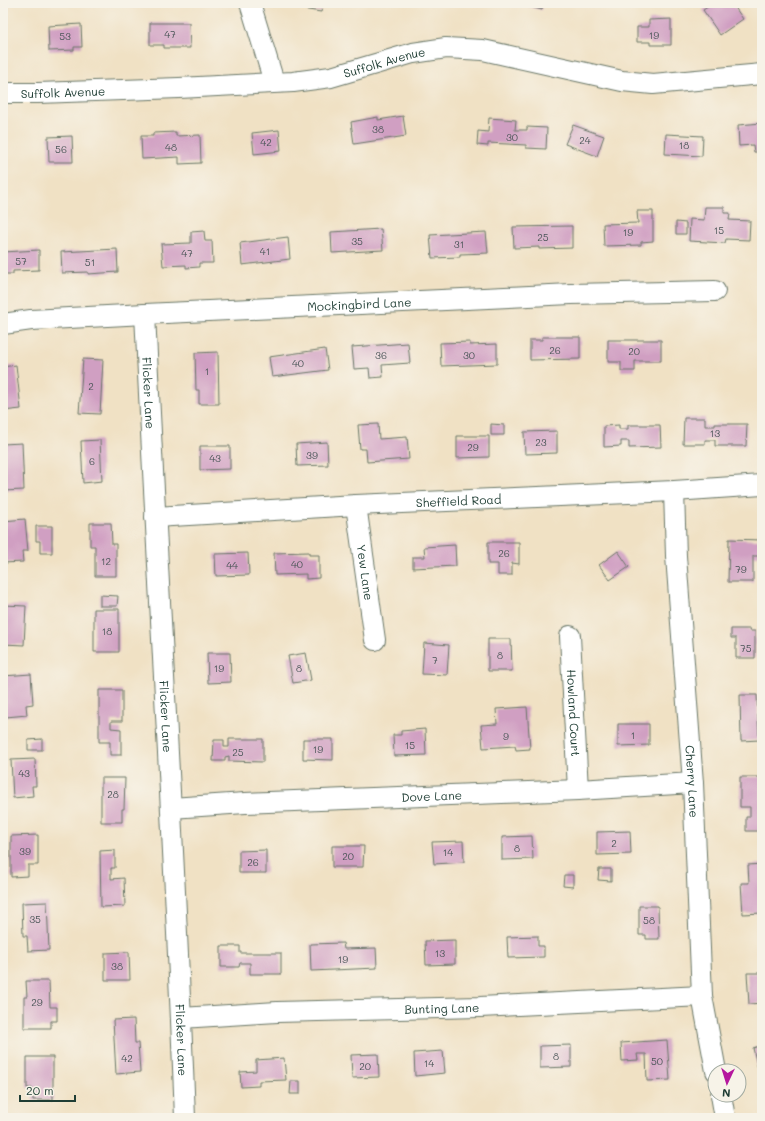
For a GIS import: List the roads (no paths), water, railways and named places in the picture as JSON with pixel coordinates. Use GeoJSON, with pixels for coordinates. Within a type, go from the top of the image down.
{"type":"FeatureCollection","features":[{"type":"Feature","properties":{"kind":"street"},"geometry":{"type":"LineString","coordinates":[[250,3],[274,82]]}},
{"type":"Feature","properties":{"kind":"street","name":"Suffolk Avenue"},"geometry":{"type":"LineString","coordinates":[[3,93],[179,88],[293,82],[331,76],[412,53],[446,48],[483,50],[622,81],[653,84],[762,74]]}},
{"type":"Feature","properties":{"kind":"street","name":"Mockingbird Lane"},"geometry":{"type":"LineString","coordinates":[[3,324],[39,320],[145,314],[571,294],[715,291]]}},
{"type":"Feature","properties":{"kind":"street","name":"Flicker Lane"},"geometry":{"type":"LineString","coordinates":[[145,314],[171,808],[185,1118]]}},
{"type":"Feature","properties":{"kind":"street","name":"Sheffield Road"},"geometry":{"type":"LineString","coordinates":[[155,517],[356,505],[674,491],[762,485]]}},
{"type":"Feature","properties":{"kind":"street","name":"Cherry Lane"},"geometry":{"type":"LineString","coordinates":[[674,491],[676,556],[693,783],[702,996],[715,1063]]}},
{"type":"Feature","properties":{"kind":"street","name":"Yew Lane"},"geometry":{"type":"LineString","coordinates":[[356,505],[375,640]]}},
{"type":"Feature","properties":{"kind":"street","name":"Howland Court"},"geometry":{"type":"LineString","coordinates":[[570,636],[578,790]]}},
{"type":"Feature","properties":{"kind":"street","name":"Dove Lane"},"geometry":{"type":"LineString","coordinates":[[171,808],[245,803],[578,790],[693,783]]}},
{"type":"Feature","properties":{"kind":"street","name":"Bunting Lane"},"geometry":{"type":"LineString","coordinates":[[181,1018],[278,1012],[488,1007],[702,996]]}},
{"type":"Feature","properties":{"kind":"street"},"geometry":{"type":"LineString","coordinates":[[722,1103],[725,1118]]}}]}
